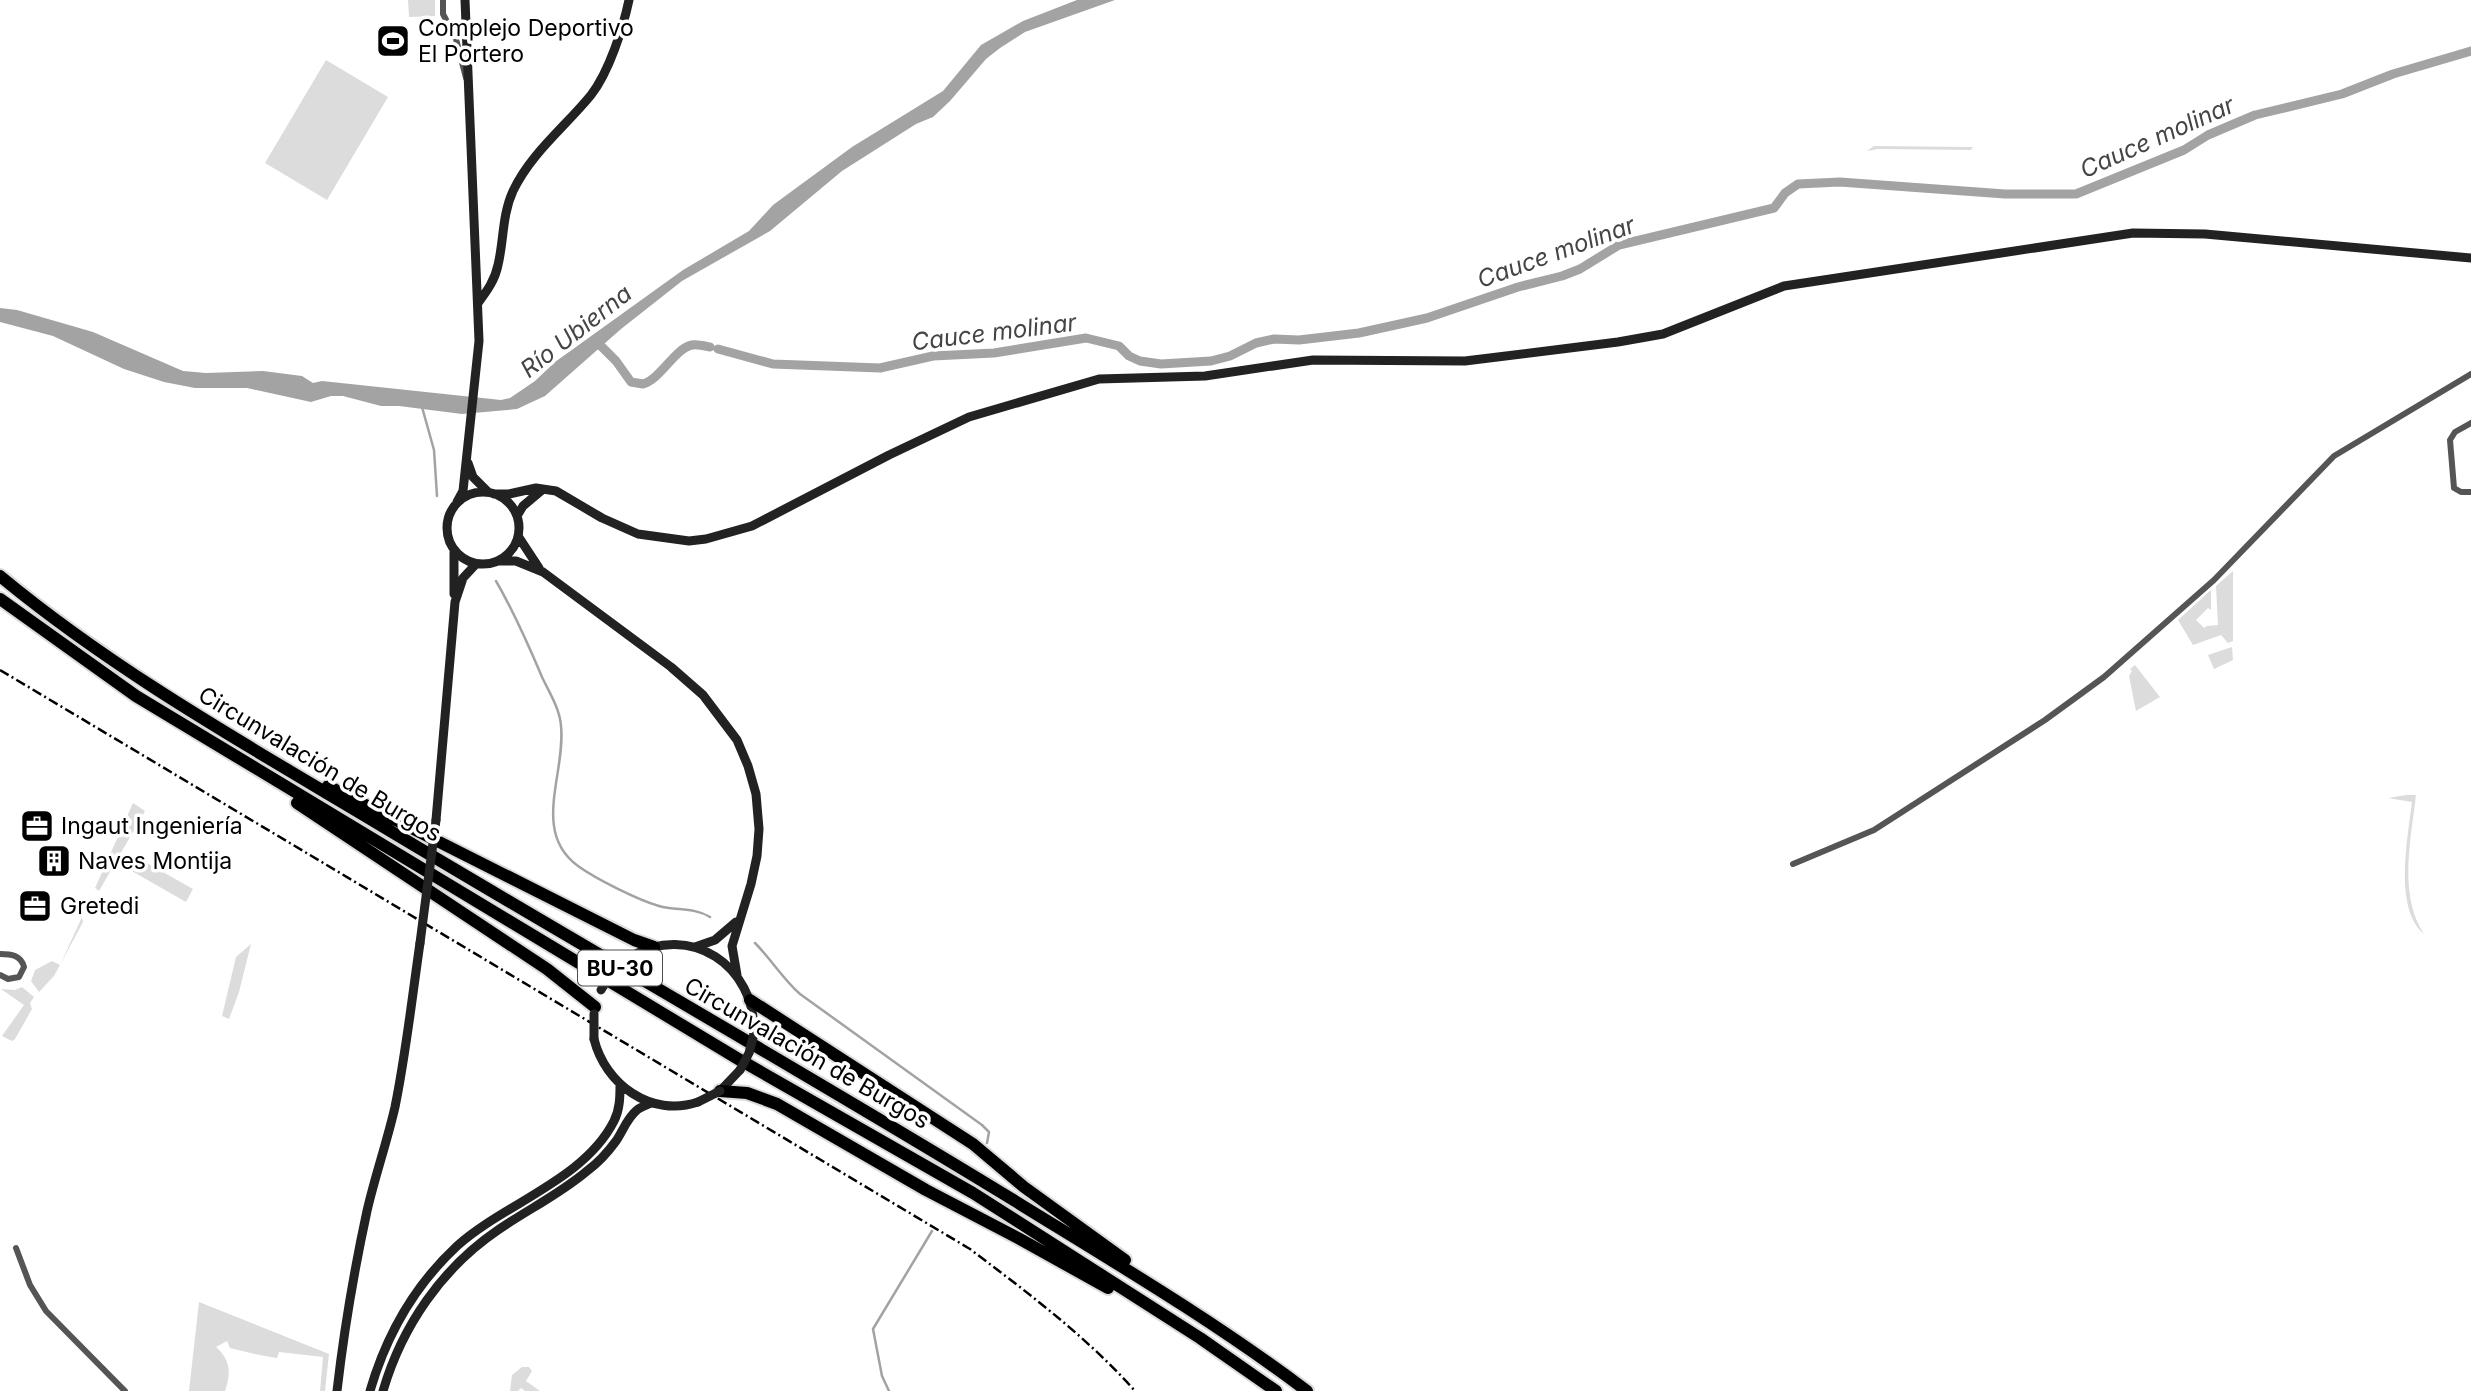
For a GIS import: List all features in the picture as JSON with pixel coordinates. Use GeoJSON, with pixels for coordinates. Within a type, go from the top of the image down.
{"type":"FeatureCollection","features":[{"type":"Feature","properties":{"kind":"highway","name":"Circunvalación de Burgos"},"geometry":{"type":"LineString","coordinates":[[0,576],[91,644],[242,743],[624,971],[857,1104],[1096,1250],[1248,1347],[1307,1391]]}},
{"type":"Feature","properties":{"kind":"highway","name":"Circunvalación de Burgos"},"geometry":{"type":"LineString","coordinates":[[0,599],[136,696],[740,1060],[974,1194],[1200,1338],[1276,1391]]}},
{"type":"Feature","properties":{"kind":"highway"},"geometry":{"type":"LineString","coordinates":[[242,743],[634,940],[654,947]]}},
{"type":"Feature","properties":{"kind":"highway"},"geometry":{"type":"LineString","coordinates":[[226,751],[267,784],[547,968],[594,1010]]}},
{"type":"Feature","properties":{"kind":"highway"},"geometry":{"type":"LineString","coordinates":[[750,1000],[973,1144],[1024,1187],[1221,1325],[1248,1347]]}},
{"type":"Feature","properties":{"kind":"highway"},"geometry":{"type":"LineString","coordinates":[[720,1091],[747,1093],[777,1104],[926,1191],[1200,1338]]}},
{"type":"Feature","properties":{"kind":"street"},"geometry":{"type":"LineString","coordinates":[[443,0],[443,14],[456,39],[469,90]]}},
{"type":"Feature","properties":{"kind":"street"},"geometry":{"type":"LineString","coordinates":[[465,0],[478,303],[476,386],[463,491],[446,527],[448,540],[460,557],[476,564],[516,561],[543,572]]}},
{"type":"Feature","properties":{"kind":"street"},"geometry":{"type":"LineString","coordinates":[[478,303],[489,289],[499,264],[506,211],[513,191],[528,166],[598,85],[629,0]]}},
{"type":"Feature","properties":{"kind":"street"},"geometry":{"type":"LineString","coordinates":[[457,502],[473,493],[509,494],[536,488],[565,494],[602,518],[638,534],[689,541],[706,539],[752,526],[969,417],[1099,379],[1205,376],[1306,360],[1465,360],[1618,341],[1663,334],[1784,286],[2133,233],[2205,234],[2471,258]]}},
{"type":"Feature","properties":{"kind":"street"},"geometry":{"type":"LineString","coordinates":[[1793,864],[1874,830],[2045,720],[2113,669],[2214,580],[2334,456],[2471,374]]}},
{"type":"Feature","properties":{"kind":"street"},"geometry":{"type":"LineString","coordinates":[[2471,423],[2455,432],[2450,440],[2454,488],[2461,492],[2471,492]]}},
{"type":"Feature","properties":{"kind":"street"},"geometry":{"type":"LineString","coordinates":[[467,461],[473,477],[512,506],[517,516],[518,536],[514,546],[499,561]]}},
{"type":"Feature","properties":{"kind":"street"},"geometry":{"type":"LineString","coordinates":[[517,516],[523,506],[542,489]]}},
{"type":"Feature","properties":{"kind":"street"},"geometry":{"type":"LineString","coordinates":[[518,536],[529,556],[543,572],[671,667],[703,695],[737,740],[748,766],[755,794],[759,829],[757,856],[732,946],[737,975],[753,1011],[754,1034],[749,1053],[740,1070],[720,1091],[698,1102],[679,1106],[636,1097],[603,1065],[594,1039],[594,1010],[601,990],[616,968],[630,957],[654,947],[695,947],[718,958],[737,975]]}},
{"type":"Feature","properties":{"kind":"street"},"geometry":{"type":"LineString","coordinates":[[337,1391],[356,1262],[407,1048],[436,820],[456,602],[454,551]]}},
{"type":"Feature","properties":{"kind":"street"},"geometry":{"type":"LineString","coordinates":[[456,602],[463,578],[476,564]]}},
{"type":"Feature","properties":{"kind":"street"},"geometry":{"type":"LineString","coordinates":[[695,947],[715,940],[742,916]]}},
{"type":"Feature","properties":{"kind":"street"},"geometry":{"type":"LineString","coordinates":[[0,954],[15,955],[20,958],[24,967],[19,976],[13,979],[0,975]]}},
{"type":"Feature","properties":{"kind":"street"},"geometry":{"type":"LineString","coordinates":[[370,1391],[393,1330],[424,1284],[472,1234],[564,1174],[598,1145],[615,1119],[620,1104],[620,1084]]}},
{"type":"Feature","properties":{"kind":"street"},"geometry":{"type":"LineString","coordinates":[[383,1391],[408,1329],[440,1282],[470,1252],[496,1232],[586,1172],[607,1152],[637,1110],[651,1102]]}},
{"type":"Feature","properties":{"kind":"street"},"geometry":{"type":"LineString","coordinates":[[16,1248],[30,1285],[46,1311],[125,1391]]}},
{"type":"Feature","properties":{"kind":"shaded area"},"geometry":{"type":"Polygon","coordinates":[[[408,0],[435,0],[435,16],[409,17],[408,0]]]}},
{"type":"Feature","properties":{"kind":"shaded area"},"geometry":{"type":"Polygon","coordinates":[[[1077,0],[1115,0],[1025,32],[1000,48],[986,59],[933,117],[916,124],[842,171],[770,231],[682,281],[621,329],[545,396],[517,409],[462,414],[381,406],[343,396],[331,396],[311,402],[247,388],[195,388],[164,382],[124,369],[53,336],[0,322],[0,308],[17,310],[93,332],[183,371],[263,371],[302,376],[313,383],[322,381],[501,400],[510,398],[535,381],[555,362],[683,270],[749,231],[773,205],[852,147],[943,91],[981,45],[1023,21],[1077,0]]]}},
{"type":"Feature","properties":{"kind":"shaded area"},"geometry":{"type":"Polygon","coordinates":[[[326,60],[388,97],[327,200],[265,163],[326,60]]]}},
{"type":"Feature","properties":{"kind":"shaded area"},"geometry":{"type":"Polygon","coordinates":[[[1874,146],[1973,147],[1971,150],[1867,151],[1874,146]]]}},
{"type":"Feature","properties":{"kind":"shaded area"},"geometry":{"type":"Polygon","coordinates":[[[2233,571],[2233,641],[2228,643],[2221,635],[2193,645],[2178,620],[2211,590],[2211,610],[2208,608],[2196,620],[2204,628],[2218,625],[2216,586],[2233,571]]]}},
{"type":"Feature","properties":{"kind":"shaded area"},"geometry":{"type":"Polygon","coordinates":[[[2232,647],[2233,660],[2214,669],[2208,655],[2232,647]]]}},
{"type":"Feature","properties":{"kind":"shaded area"},"geometry":{"type":"Polygon","coordinates":[[[2135,665],[2160,697],[2136,711],[2129,676],[2132,671],[2130,669],[2135,665]]]}},
{"type":"Feature","properties":{"kind":"shaded area"},"geometry":{"type":"Polygon","coordinates":[[[2416,795],[2409,848],[2409,884],[2411,902],[2424,934],[2414,923],[2408,908],[2406,890],[2406,852],[2412,802],[2388,798],[2416,795]]]}},
{"type":"Feature","properties":{"kind":"shaded area"},"geometry":{"type":"Polygon","coordinates":[[[133,803],[145,811],[99,891],[95,888],[133,803]]]}},
{"type":"Feature","properties":{"kind":"shaded area"},"geometry":{"type":"Polygon","coordinates":[[[131,854],[193,889],[186,902],[123,866],[131,854]]]}},
{"type":"Feature","properties":{"kind":"shaded area"},"geometry":{"type":"Polygon","coordinates":[[[82,917],[83,922],[61,964],[82,917]]]}},
{"type":"Feature","properties":{"kind":"shaded area"},"geometry":{"type":"Polygon","coordinates":[[[251,944],[229,1019],[222,1016],[236,957],[251,944]]]}},
{"type":"Feature","properties":{"kind":"shaded area"},"geometry":{"type":"Polygon","coordinates":[[[52,961],[60,965],[39,992],[31,981],[35,970],[52,961]]]}},
{"type":"Feature","properties":{"kind":"shaded area"},"geometry":{"type":"Polygon","coordinates":[[[22,987],[34,997],[30,1003],[32,1009],[12,1041],[2,1036],[24,1005],[1,989],[15,990],[22,987]]]}},
{"type":"Feature","properties":{"kind":"shaded area"},"geometry":{"type":"Polygon","coordinates":[[[199,1302],[329,1354],[325,1391],[320,1391],[323,1357],[279,1352],[277,1358],[271,1357],[230,1348],[227,1341],[216,1347],[227,1362],[228,1379],[225,1391],[189,1391],[199,1302]]]}},
{"type":"Feature","properties":{"kind":"shaded area"},"geometry":{"type":"Polygon","coordinates":[[[522,1367],[529,1367],[532,1371],[526,1381],[540,1391],[525,1391],[521,1388],[518,1391],[510,1391],[512,1375],[522,1367]]]}},
{"type":"Feature","properties":{"kind":"waterway","name":"Cauce molinar"},"geometry":{"type":"LineString","coordinates":[[718,349],[773,364],[880,368],[933,356],[994,353],[1086,338],[1119,346],[1129,356],[1140,361],[1161,364],[1211,361],[1230,356],[1256,343],[1274,339],[1299,340],[1359,333],[1427,318],[1518,287],[1562,276],[1580,269],[1619,245],[1774,208],[1785,193],[1798,184],[1840,182],[2005,194],[2076,194],[2184,150],[2208,135],[2255,115],[2342,94],[2393,74],[2471,51]]}},
{"type":"Feature","properties":{"kind":"waterway","name":"Cauce molinar"},"geometry":{"type":"LineString","coordinates":[[598,343],[616,361],[631,382],[643,384],[656,376],[686,348],[694,345],[710,347]]}},
{"type":"Feature","properties":{"kind":"waterway"},"geometry":{"type":"LineString","coordinates":[[422,407],[434,450],[437,496]]}},
{"type":"Feature","properties":{"kind":"waterway"},"geometry":{"type":"LineString","coordinates":[[496,581],[559,713],[561,744],[553,819],[556,836],[564,852],[578,866],[629,894],[659,906],[698,912],[710,917]]}},
{"type":"Feature","properties":{"kind":"waterway"},"geometry":{"type":"LineString","coordinates":[[755,943],[800,994],[982,1125],[989,1132],[987,1143]]}},
{"type":"Feature","properties":{"kind":"waterway"},"geometry":{"type":"LineString","coordinates":[[889,1391],[882,1376],[873,1329],[932,1231]]}},
{"type":"Feature","properties":{"kind":"railway"},"geometry":{"type":"LineString","coordinates":[[0,670],[970,1249],[1077,1334],[1135,1391]]}},
{"type":"Feature","properties":{"kind":"place","name":"Complejo Deportivo El Portero"},"geometry":{"type":"Point","coordinates":[393,41]}},
{"type":"Feature","properties":{"kind":"place","name":"Ingaut Ingeniería"},"geometry":{"type":"Point","coordinates":[37,826]}},
{"type":"Feature","properties":{"kind":"place","name":"Naves Montija"},"geometry":{"type":"Point","coordinates":[54,861]}},
{"type":"Feature","properties":{"kind":"place","name":"Gretedi"},"geometry":{"type":"Point","coordinates":[35,906]}},
{"type":"Feature","properties":{"kind":"water label","name":"Río Ubierna"},"geometry":{"type":"Point","coordinates":[576,331]}}]}
